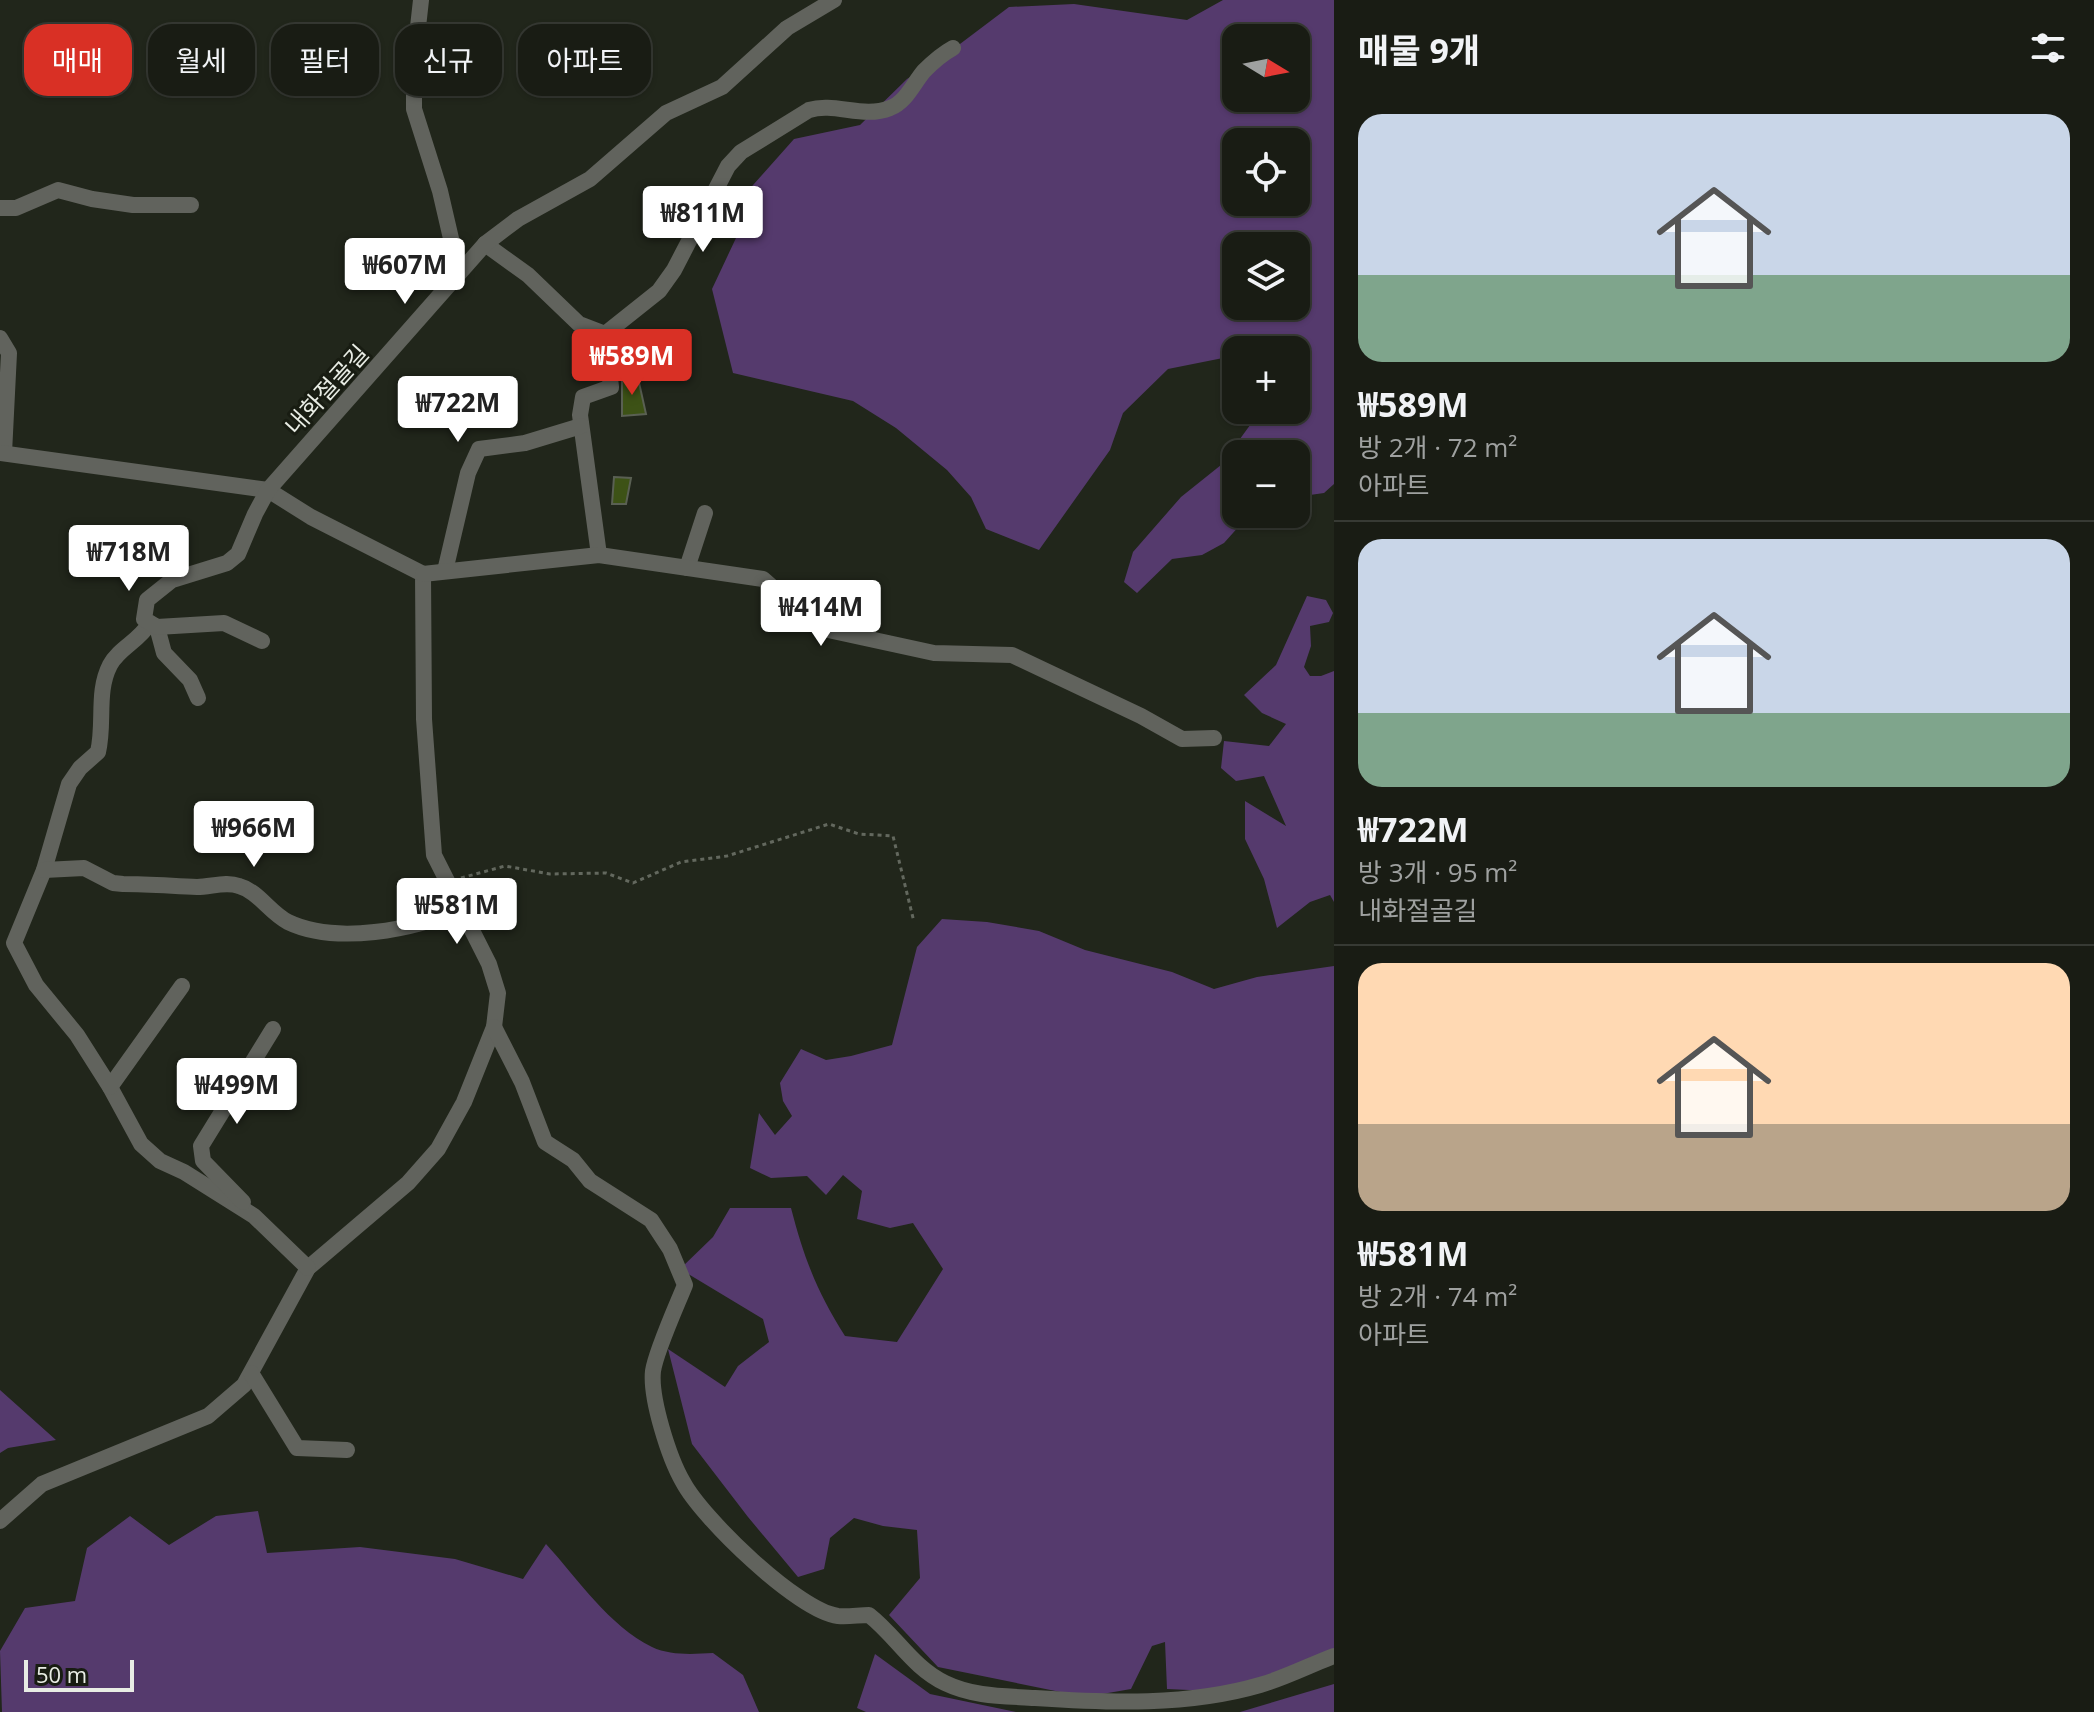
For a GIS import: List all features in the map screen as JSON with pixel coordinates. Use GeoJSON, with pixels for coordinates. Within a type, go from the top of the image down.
{"type":"FeatureCollection","features":[{"type":"Feature","properties":{"kind":"street"},"geometry":{"type":"LineString","coordinates":[[421,0],[414,63],[414,109],[440,191],[459,273]]}},
{"type":"Feature","properties":{"kind":"street","name":"내화절골길"},"geometry":{"type":"LineString","coordinates":[[153,626],[144,619],[147,600],[172,580],[227,563],[238,554],[268,490],[485,244],[518,219],[590,179],[666,113],[722,87],[787,28],[834,0]]}},
{"type":"Feature","properties":{"kind":"street"},"geometry":{"type":"LineString","coordinates":[[605,334],[659,291],[674,270],[728,166],[741,152],[809,110],[863,112],[891,108],[901,101],[926,69],[953,48]]}},
{"type":"Feature","properties":{"kind":"street"},"geometry":{"type":"LineString","coordinates":[[0,208],[16,208],[58,190],[133,205],[191,205]]}},
{"type":"Feature","properties":{"kind":"street"},"geometry":{"type":"LineString","coordinates":[[485,244],[528,275],[579,324],[605,334]]}},
{"type":"Feature","properties":{"kind":"street"},"geometry":{"type":"LineString","coordinates":[[599,555],[580,415],[583,397],[611,387],[605,334]]}},
{"type":"Feature","properties":{"kind":"street"},"geometry":{"type":"LineString","coordinates":[[0,338],[9,353],[2,453],[268,490],[311,517],[423,574],[599,555],[763,579],[819,628],[934,653],[1012,655],[1141,716],[1182,739],[1214,738]]}},
{"type":"Feature","properties":{"kind":"street"},"geometry":{"type":"LineString","coordinates":[[445,571],[468,473],[479,449],[525,443],[581,426]]}},
{"type":"Feature","properties":{"kind":"street"},"geometry":{"type":"LineString","coordinates":[[687,568],[705,513]]}},
{"type":"Feature","properties":{"kind":"street"},"geometry":{"type":"LineString","coordinates":[[0,1521],[42,1484],[208,1416],[244,1385],[308,1268],[408,1183],[438,1149],[464,1102],[494,1027],[498,993],[489,964],[434,855],[425,734],[423,574]]}},
{"type":"Feature","properties":{"kind":"street"},"geometry":{"type":"LineString","coordinates":[[254,1216],[150,1153],[141,1144],[110,1087],[77,1035],[36,985],[14,943],[44,870],[69,784],[80,768],[98,752],[101,689],[111,662],[153,626],[224,623],[262,641]]}},
{"type":"Feature","properties":{"kind":"street"},"geometry":{"type":"LineString","coordinates":[[153,626],[164,653],[190,680],[198,698]]}},
{"type":"Feature","properties":{"kind":"street"},"geometry":{"type":"LineString","coordinates":[[44,870],[84,868],[113,883],[123,884],[243,886],[287,921],[308,928],[344,933],[373,933],[422,925],[460,909]]}},
{"type":"Feature","properties":{"kind":"street"},"geometry":{"type":"LineString","coordinates":[[110,1087],[182,986]]}},
{"type":"Feature","properties":{"kind":"street"},"geometry":{"type":"LineString","coordinates":[[494,1027],[522,1082],[545,1142],[573,1160],[590,1181],[651,1220],[670,1249],[685,1285],[653,1370],[657,1412],[683,1482],[751,1560],[806,1602],[837,1616],[869,1615],[887,1629],[915,1663],[942,1682],[967,1693],[1084,1701],[1184,1699],[1260,1685],[1334,1656]]}},
{"type":"Feature","properties":{"kind":"street"},"geometry":{"type":"LineString","coordinates":[[273,1029],[207,1134],[200,1153],[213,1173],[308,1268]]}},
{"type":"Feature","properties":{"kind":"street"},"geometry":{"type":"LineString","coordinates":[[251,1373],[297,1448],[347,1450]]}},
{"type":"Feature","properties":{"kind":"path"},"geometry":{"type":"LineString","coordinates":[[446,882],[505,866],[550,874],[606,873],[633,883],[681,862],[727,856],[829,824],[859,834],[893,836],[914,922]]}},
{"type":"Feature","properties":{"kind":"shaded area"},"geometry":{"type":"Polygon","coordinates":[[[1223,0],[1334,0],[1334,484],[1324,493],[1310,495],[1310,440],[1239,440],[1251,424],[1310,424],[1310,336],[1222,336],[1222,358],[1168,369],[1123,413],[1110,450],[1039,550],[986,529],[971,497],[947,470],[896,428],[853,401],[733,373],[712,289],[736,238],[745,194],[794,139],[860,125],[907,79],[1009,7],[1074,4],[1187,20],[1223,0]]]}},
{"type":"Feature","properties":{"kind":"shaded area"},"geometry":{"type":"Polygon","coordinates":[[[1221,465],[1222,528],[1237,528],[1224,543],[1202,555],[1172,559],[1137,593],[1124,582],[1133,552],[1181,497],[1221,465]]]}},
{"type":"Feature","properties":{"kind":"shaded area"},"geometry":{"type":"Polygon","coordinates":[[[1307,596],[1326,600],[1333,613],[1329,622],[1310,626],[1311,646],[1304,667],[1310,676],[1334,671],[1334,902],[1330,895],[1310,902],[1277,928],[1264,879],[1245,839],[1245,801],[1286,826],[1264,776],[1236,781],[1221,768],[1224,741],[1269,746],[1286,724],[1262,713],[1244,695],[1276,665],[1307,596]]]}},
{"type":"Feature","properties":{"kind":"shaded area"},"geometry":{"type":"Polygon","coordinates":[[[942,919],[987,922],[1039,931],[1085,950],[1172,972],[1214,989],[1257,977],[1334,966],[1334,1653],[1233,1692],[1167,1689],[1165,1642],[1152,1646],[1131,1689],[1085,1697],[938,1667],[889,1615],[920,1578],[917,1530],[883,1526],[854,1518],[830,1538],[824,1569],[798,1577],[692,1444],[668,1349],[725,1387],[738,1366],[769,1342],[763,1319],[680,1269],[713,1237],[730,1208],[791,1208],[812,1274],[845,1336],[897,1342],[943,1269],[913,1223],[890,1228],[857,1219],[862,1191],[843,1175],[826,1195],[807,1176],[771,1178],[750,1168],[759,1113],[775,1135],[792,1116],[783,1101],[780,1083],[801,1049],[826,1060],[892,1045],[917,947],[942,919]]]}},
{"type":"Feature","properties":{"kind":"shaded area"},"geometry":{"type":"Polygon","coordinates":[[[0,1390],[56,1440],[8,1448],[0,1453],[0,1390]]]}},
{"type":"Feature","properties":{"kind":"shaded area"},"geometry":{"type":"Polygon","coordinates":[[[258,1511],[267,1553],[360,1547],[455,1559],[523,1579],[546,1544],[608,1614],[636,1638],[667,1652],[713,1653],[743,1675],[759,1712],[2,1712],[0,1651],[25,1608],[75,1601],[87,1548],[130,1516],[169,1545],[216,1516],[258,1511]]]}},
{"type":"Feature","properties":{"kind":"shaded area"},"geometry":{"type":"Polygon","coordinates":[[[875,1654],[930,1694],[1016,1712],[866,1712],[857,1708],[875,1654]]]}},
{"type":"Feature","properties":{"kind":"shaded area"},"geometry":{"type":"Polygon","coordinates":[[[1334,1684],[1334,1712],[1240,1712],[1334,1684]]]}},
{"type":"Feature","properties":{"kind":"building"},"geometry":{"type":"Polygon","coordinates":[[[622,375],[638,378],[646,414],[622,416],[622,375]]]}},
{"type":"Feature","properties":{"kind":"building"},"geometry":{"type":"Polygon","coordinates":[[[614,477],[631,478],[626,504],[612,504],[614,477]]]}}]}
